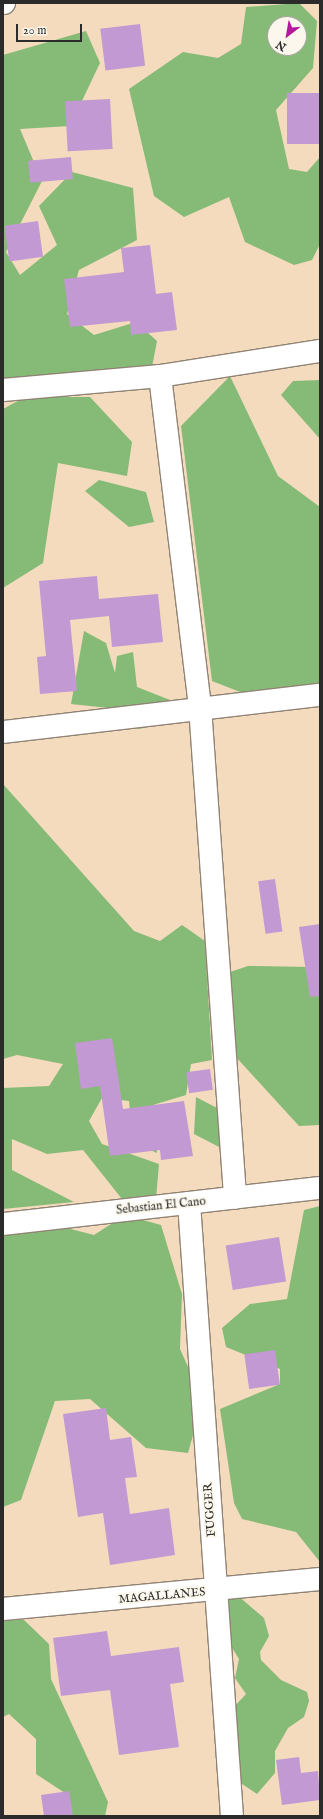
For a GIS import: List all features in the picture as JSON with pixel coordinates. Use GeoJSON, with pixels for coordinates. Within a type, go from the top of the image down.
{"type":"FeatureCollection","features":[{"type":"Feature","properties":{"kind":"street"},"geometry":{"type":"LineString","coordinates":[[3,390],[160,376],[320,351]]}},
{"type":"Feature","properties":{"kind":"street"},"geometry":{"type":"LineString","coordinates":[[160,376],[200,706],[235,1198]]}},
{"type":"Feature","properties":{"kind":"street"},"geometry":{"type":"LineString","coordinates":[[3,732],[200,706],[320,695]]}},
{"type":"Feature","properties":{"kind":"street","name":"Sebastian El Cano"},"geometry":{"type":"LineString","coordinates":[[3,1224],[320,1188]]}},
{"type":"Feature","properties":{"kind":"street","name":"FUGGER"},"geometry":{"type":"LineString","coordinates":[[189,1203],[215,1592],[232,1816]]}},
{"type":"Feature","properties":{"kind":"street","name":"MAGALLANES"},"geometry":{"type":"LineString","coordinates":[[3,1609],[215,1592],[320,1580]]}},
{"type":"Feature","properties":{"kind":"green space"},"geometry":{"type":"Polygon","coordinates":[[[299,3],[317,21],[313,68],[276,110],[289,169],[307,172],[320,157],[320,244],[312,260],[294,265],[245,242],[229,197],[184,217],[154,196],[129,89],[183,52],[218,58],[241,44],[246,7],[299,3]]]}},
{"type":"Feature","properties":{"kind":"green space"},"geometry":{"type":"Polygon","coordinates":[[[86,31],[100,63],[70,126],[20,129],[42,181],[6,252],[20,275],[57,245],[39,206],[72,172],[133,188],[137,240],[79,270],[67,314],[94,335],[136,322],[157,341],[152,367],[3,388],[3,55],[86,31]]]}},
{"type":"Feature","properties":{"kind":"green space"},"geometry":{"type":"Polygon","coordinates":[[[230,376],[278,476],[320,507],[320,703],[283,709],[212,681],[181,426],[230,376]]]}},
{"type":"Feature","properties":{"kind":"green space"},"geometry":{"type":"Polygon","coordinates":[[[320,380],[320,439],[281,395],[293,381],[320,380]]]}},
{"type":"Feature","properties":{"kind":"green space"},"geometry":{"type":"Polygon","coordinates":[[[25,397],[90,397],[132,442],[127,476],[58,463],[43,563],[3,588],[3,409],[25,397]]]}},
{"type":"Feature","properties":{"kind":"green space"},"geometry":{"type":"Polygon","coordinates":[[[99,480],[146,492],[154,522],[129,527],[85,491],[99,480]]]}},
{"type":"Feature","properties":{"kind":"green space"},"geometry":{"type":"Polygon","coordinates":[[[84,631],[106,643],[115,673],[117,656],[133,652],[137,687],[170,700],[167,723],[139,729],[118,709],[71,704],[84,631]]]}},
{"type":"Feature","properties":{"kind":"green space"},"geometry":{"type":"Polygon","coordinates":[[[3,784],[134,931],[160,941],[182,925],[205,941],[212,1060],[191,1064],[186,1095],[153,1105],[157,1153],[133,1142],[129,1101],[102,1098],[89,1121],[102,1144],[159,1164],[156,1199],[130,1209],[83,1150],[47,1154],[12,1139],[12,1170],[74,1202],[3,1209],[3,1088],[49,1086],[63,1064],[17,1055],[3,1059],[3,784]]]}},
{"type":"Feature","properties":{"kind":"green space"},"geometry":{"type":"Polygon","coordinates":[[[248,966],[313,967],[320,973],[320,1125],[299,1126],[235,1056],[221,975],[248,966]]]}},
{"type":"Feature","properties":{"kind":"green space"},"geometry":{"type":"Polygon","coordinates":[[[196,1097],[236,1118],[223,1149],[194,1134],[196,1097]]]}},
{"type":"Feature","properties":{"kind":"green space"},"geometry":{"type":"Polygon","coordinates":[[[320,1206],[320,1562],[296,1532],[242,1519],[234,1503],[220,1409],[280,1384],[280,1369],[226,1347],[222,1328],[250,1304],[287,1299],[304,1210],[320,1206]]]}},
{"type":"Feature","properties":{"kind":"green space"},"geometry":{"type":"Polygon","coordinates":[[[125,1215],[161,1225],[182,1294],[180,1349],[203,1400],[188,1453],[146,1448],[90,1399],[55,1401],[21,1500],[3,1507],[3,1226],[20,1216],[94,1235],[125,1215]]]}},
{"type":"Feature","properties":{"kind":"green space"},"geometry":{"type":"Polygon","coordinates":[[[237,1595],[264,1618],[269,1636],[260,1652],[261,1660],[281,1680],[307,1692],[309,1701],[304,1717],[288,1728],[275,1751],[275,1773],[257,1794],[239,1782],[234,1707],[246,1694],[235,1678],[239,1659],[224,1635],[227,1598],[237,1595]]]}},
{"type":"Feature","properties":{"kind":"green space"},"geometry":{"type":"Polygon","coordinates":[[[3,1620],[24,1620],[49,1644],[51,1679],[108,1802],[105,1816],[72,1816],[68,1795],[36,1774],[36,1739],[9,1714],[3,1717],[3,1620]]]}},
{"type":"Feature","properties":{"kind":"building"},"geometry":{"type":"Polygon","coordinates":[[[140,24],[145,66],[105,71],[100,29],[140,24]]]}},
{"type":"Feature","properties":{"kind":"building"},"geometry":{"type":"Polygon","coordinates":[[[287,93],[320,93],[320,144],[287,144],[287,93]]]}},
{"type":"Feature","properties":{"kind":"building"},"geometry":{"type":"Polygon","coordinates":[[[110,99],[113,149],[68,151],[65,101],[110,99]]]}},
{"type":"Feature","properties":{"kind":"building"},"geometry":{"type":"Polygon","coordinates":[[[71,157],[73,179],[30,183],[28,161],[71,157]]]}},
{"type":"Feature","properties":{"kind":"building"},"geometry":{"type":"Polygon","coordinates":[[[38,221],[43,257],[9,261],[4,226],[38,221]]]}},
{"type":"Feature","properties":{"kind":"building"},"geometry":{"type":"Polygon","coordinates":[[[150,245],[156,294],[172,292],[177,330],[131,335],[130,321],[70,327],[64,279],[124,272],[121,248],[150,245]]]}},
{"type":"Feature","properties":{"kind":"building"},"geometry":{"type":"Polygon","coordinates":[[[97,576],[99,599],[158,594],[163,642],[112,647],[109,616],[70,620],[77,691],[40,694],[37,657],[46,656],[39,581],[97,576]]]}},
{"type":"Feature","properties":{"kind":"building"},"geometry":{"type":"Polygon","coordinates":[[[275,879],[282,931],[266,934],[258,881],[275,879]]]}},
{"type":"Feature","properties":{"kind":"building"},"geometry":{"type":"Polygon","coordinates":[[[320,924],[320,996],[310,997],[299,927],[320,924]]]}},
{"type":"Feature","properties":{"kind":"building"},"geometry":{"type":"Polygon","coordinates":[[[112,1038],[123,1109],[184,1101],[193,1156],[161,1160],[160,1150],[110,1156],[100,1086],[81,1089],[75,1043],[112,1038]]]}},
{"type":"Feature","properties":{"kind":"building"},"geometry":{"type":"Polygon","coordinates":[[[210,1069],[213,1090],[189,1093],[186,1072],[210,1069]]]}},
{"type":"Feature","properties":{"kind":"building"},"geometry":{"type":"Polygon","coordinates":[[[279,1237],[286,1281],[233,1290],[226,1245],[279,1237]]]}},
{"type":"Feature","properties":{"kind":"building"},"geometry":{"type":"Polygon","coordinates":[[[275,1350],[280,1385],[249,1389],[244,1354],[275,1350]]]}},
{"type":"Feature","properties":{"kind":"building"},"geometry":{"type":"Polygon","coordinates":[[[106,1408],[110,1440],[131,1437],[137,1477],[125,1478],[130,1514],[169,1508],[175,1555],[110,1565],[103,1513],[78,1517],[63,1414],[106,1408]]]}},
{"type":"Feature","properties":{"kind":"building"},"geometry":{"type":"Polygon","coordinates":[[[107,1631],[111,1656],[179,1647],[184,1682],[170,1684],[179,1747],[119,1755],[110,1690],[61,1696],[53,1638],[107,1631]]]}},
{"type":"Feature","properties":{"kind":"building"},"geometry":{"type":"Polygon","coordinates":[[[299,1757],[301,1773],[318,1771],[320,1800],[282,1805],[276,1760],[299,1757]]]}},
{"type":"Feature","properties":{"kind":"building"},"geometry":{"type":"Polygon","coordinates":[[[69,1791],[73,1816],[44,1816],[41,1795],[69,1791]]]}}]}
